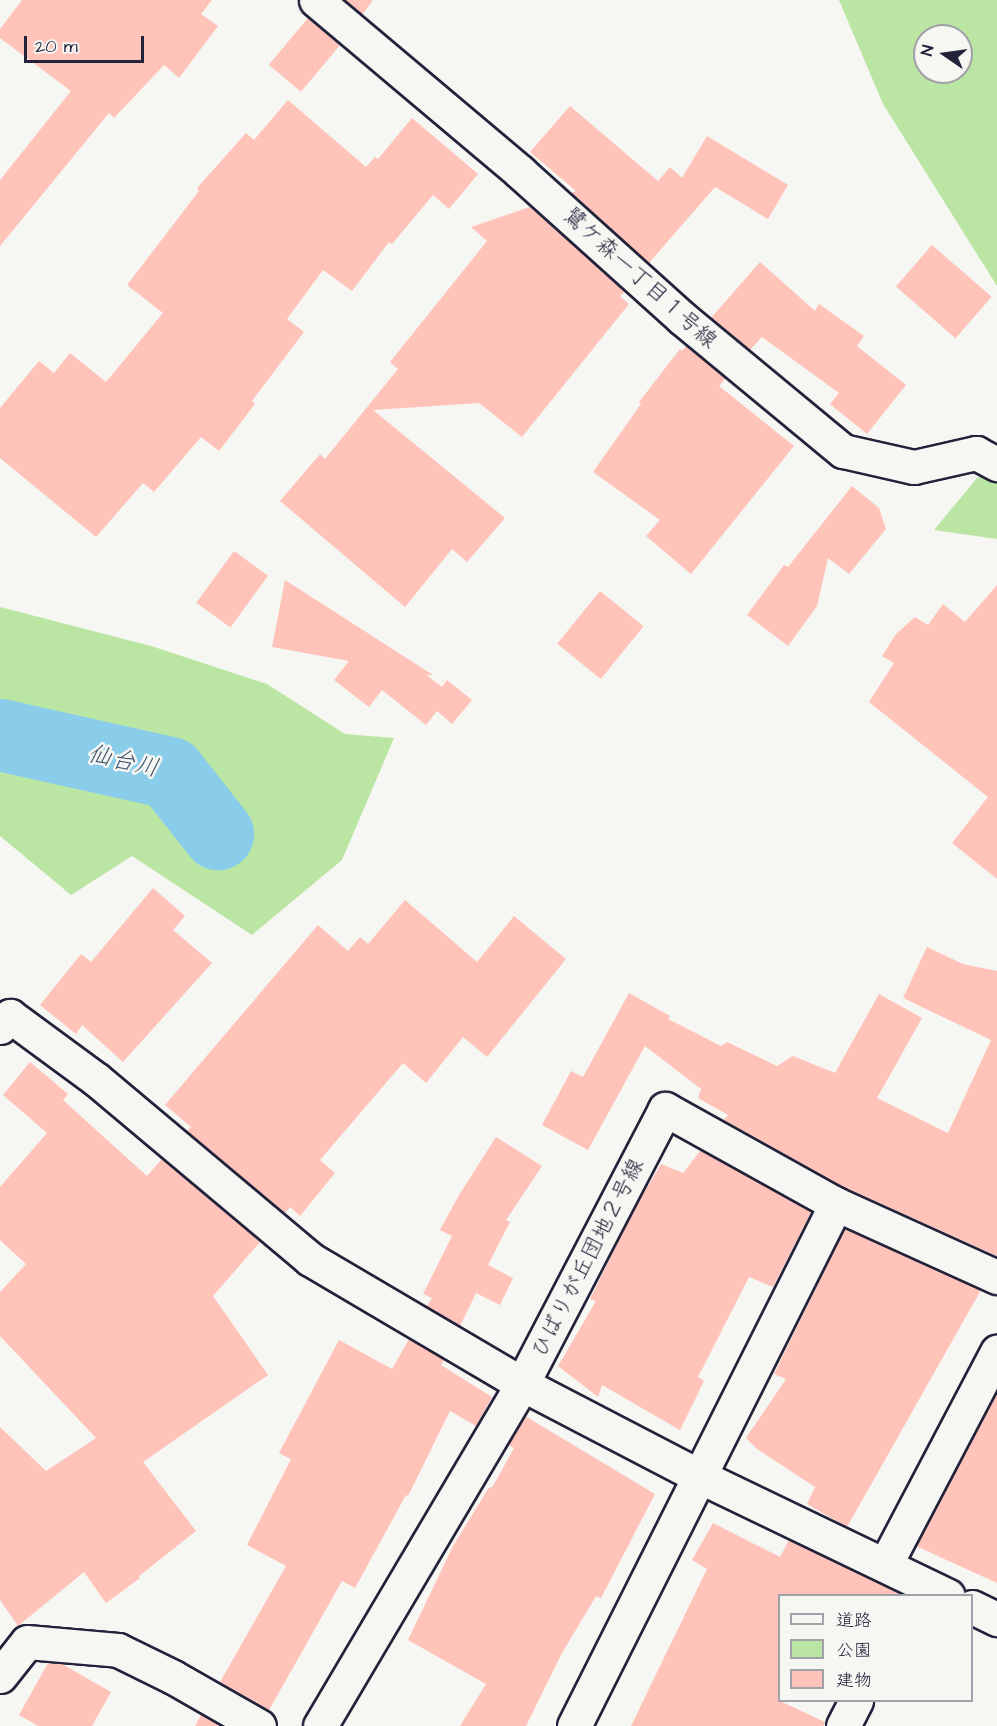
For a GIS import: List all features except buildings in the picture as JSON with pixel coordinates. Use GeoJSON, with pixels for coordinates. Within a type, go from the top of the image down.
{"type":"FeatureCollection","features":[{"type":"Feature","properties":{"kind":"street","name":"鷺ケ森一丁目１号線"},"geometry":{"type":"LineString","coordinates":[[316,0],[520,172],[682,318],[843,452],[914,467],[976,453],[997,464]]}},
{"type":"Feature","properties":{"kind":"street"},"geometry":{"type":"LineString","coordinates":[[0,1027],[10,1016],[97,1080],[310,1259],[522,1384],[699,1476],[885,1565],[915,1588],[940,1594]]}},
{"type":"Feature","properties":{"kind":"street","name":"ひばりが丘団地２号線"},"geometry":{"type":"LineString","coordinates":[[320,1726],[522,1384],[665,1109],[836,1204],[997,1277]]}},
{"type":"Feature","properties":{"kind":"street"},"geometry":{"type":"LineString","coordinates":[[574,1726],[836,1204]]}},
{"type":"Feature","properties":{"kind":"street"},"geometry":{"type":"LineString","coordinates":[[885,1565],[997,1352]]}},
{"type":"Feature","properties":{"kind":"street"},"geometry":{"type":"LineString","coordinates":[[973,1607],[997,1619]]}},
{"type":"Feature","properties":{"kind":"street"},"geometry":{"type":"LineString","coordinates":[[0,1676],[27,1642],[118,1650],[173,1677],[259,1726]]}},
{"type":"Feature","properties":{"kind":"street"},"geometry":{"type":"LineString","coordinates":[[843,1726],[855,1702]]}},
{"type":"Feature","properties":{"kind":"green space"},"geometry":{"type":"Polygon","coordinates":[[[839,0],[997,0],[997,286],[883,104],[839,0]]]}},
{"type":"Feature","properties":{"kind":"green space"},"geometry":{"type":"Polygon","coordinates":[[[978,477],[997,483],[997,539],[934,530],[978,477]]]}},
{"type":"Feature","properties":{"kind":"green space"},"geometry":{"type":"Polygon","coordinates":[[[0,607],[151,646],[267,684],[345,734],[394,738],[342,860],[252,935],[132,856],[71,895],[0,836],[0,766],[162,806],[199,851],[246,822],[184,742],[0,705],[0,607]]]}},
{"type":"Feature","properties":{"kind":"waterway","name":"仙台川"},"geometry":{"type":"LineString","coordinates":[[0,735],[170,773],[218,834]]}}]}
